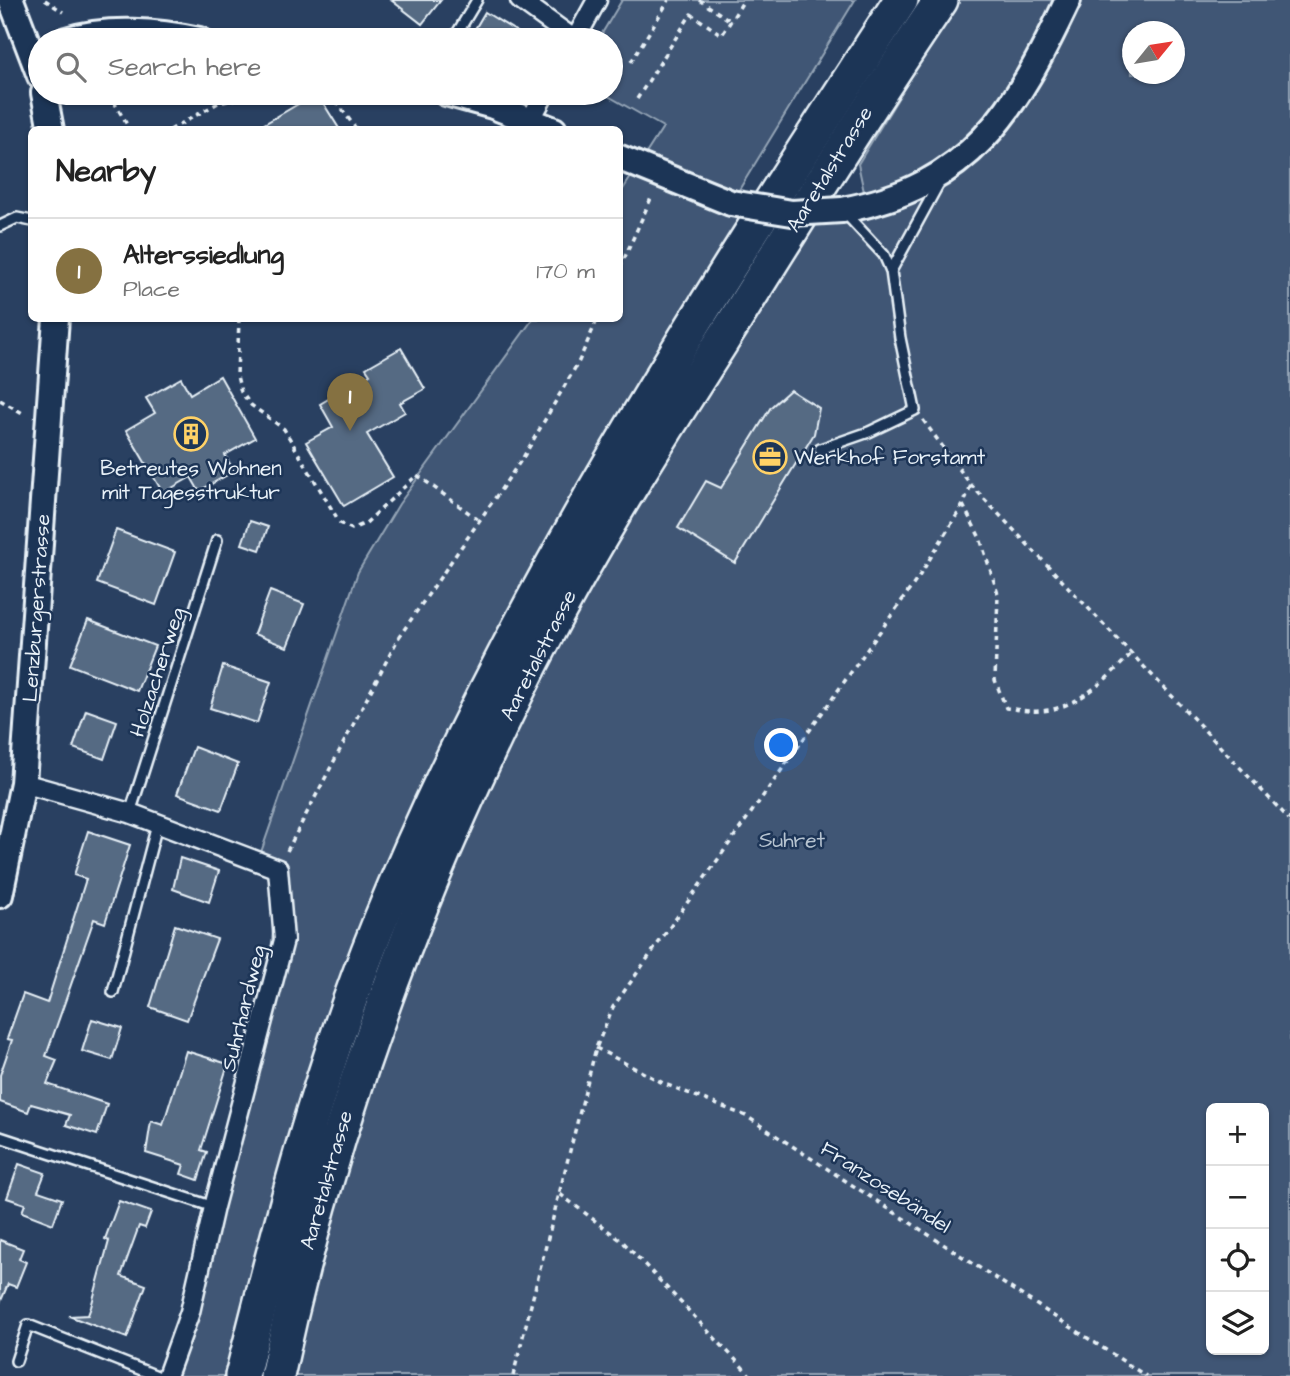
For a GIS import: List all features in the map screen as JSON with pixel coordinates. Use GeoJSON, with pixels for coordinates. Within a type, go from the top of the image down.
{"type":"FeatureCollection","features":[{"type":"Feature","properties":{"kind":"highway","name":"Aaretalstrasse"},"geometry":{"type":"LineString","coordinates":[[242,1376],[304,1138],[331,1055],[382,916],[473,714],[604,473],[702,311],[901,0]]}},
{"type":"Feature","properties":{"kind":"highway","name":"Aaretalstrasse"},"geometry":{"type":"LineString","coordinates":[[277,1376],[318,1203],[352,1089],[404,946],[465,801],[549,630],[638,472],[844,144],[941,0]]}},
{"type":"Feature","properties":{"kind":"main road"},"geometry":{"type":"LineString","coordinates":[[11,0],[28,38]]}},
{"type":"Feature","properties":{"kind":"main road"},"geometry":{"type":"LineString","coordinates":[[623,159],[662,178],[731,203],[783,212],[842,210],[867,206],[921,186],[944,173],[984,139],[1007,112],[1042,58],[1068,0]]}},
{"type":"Feature","properties":{"kind":"main road"},"geometry":{"type":"LineString","coordinates":[[46,105],[50,126]]}},
{"type":"Feature","properties":{"kind":"main road"},"geometry":{"type":"LineString","coordinates":[[485,105],[546,126]]}},
{"type":"Feature","properties":{"kind":"main road","name":"Lenzburgerstrasse"},"geometry":{"type":"LineString","coordinates":[[0,895],[23,783],[56,322]]}},
{"type":"Feature","properties":{"kind":"street"},"geometry":{"type":"LineString","coordinates":[[520,0],[558,28]]}},
{"type":"Feature","properties":{"kind":"street"},"geometry":{"type":"LineString","coordinates":[[582,28],[597,0]]}},
{"type":"Feature","properties":{"kind":"street"},"geometry":{"type":"LineString","coordinates":[[531,119],[539,105]]}},
{"type":"Feature","properties":{"kind":"street"},"geometry":{"type":"LineString","coordinates":[[23,783],[130,813],[278,869]]}},
{"type":"Feature","properties":{"kind":"street","name":"Suhrhardweg"},"geometry":{"type":"LineString","coordinates":[[167,1376],[190,1312],[214,1207],[284,940],[278,869]]}},
{"type":"Feature","properties":{"kind":"lane"},"geometry":{"type":"LineString","coordinates":[[460,28],[477,0]]}},
{"type":"Feature","properties":{"kind":"lane"},"geometry":{"type":"LineString","coordinates":[[891,271],[944,173]]}},
{"type":"Feature","properties":{"kind":"lane"},"geometry":{"type":"LineString","coordinates":[[820,449],[869,432],[915,410],[900,338],[891,271],[884,255],[842,210]]}},
{"type":"Feature","properties":{"kind":"lane"},"geometry":{"type":"LineString","coordinates":[[0,226],[17,218],[28,220]]}},
{"type":"Feature","properties":{"kind":"lane","name":"Holzacherweg"},"geometry":{"type":"LineString","coordinates":[[130,813],[217,540]]}},
{"type":"Feature","properties":{"kind":"lane"},"geometry":{"type":"LineString","coordinates":[[113,992],[158,825]]}},
{"type":"Feature","properties":{"kind":"lane"},"geometry":{"type":"LineString","coordinates":[[0,1137],[214,1207]]}},
{"type":"Feature","properties":{"kind":"lane"},"geometry":{"type":"LineString","coordinates":[[16,1361],[28,1325],[157,1376]]}},
{"type":"Feature","properties":{"kind":"path"},"geometry":{"type":"LineString","coordinates":[[45,0],[63,12]]}},
{"type":"Feature","properties":{"kind":"path"},"geometry":{"type":"LineString","coordinates":[[631,62],[669,0]]}},
{"type":"Feature","properties":{"kind":"path"},"geometry":{"type":"LineString","coordinates":[[699,0],[731,21]]}},
{"type":"Feature","properties":{"kind":"path"},"geometry":{"type":"LineString","coordinates":[[637,99],[691,14],[722,35],[744,0]]}},
{"type":"Feature","properties":{"kind":"path"},"geometry":{"type":"LineString","coordinates":[[116,105],[128,126]]}},
{"type":"Feature","properties":{"kind":"path"},"geometry":{"type":"LineString","coordinates":[[177,126],[214,105]]}},
{"type":"Feature","properties":{"kind":"path"},"geometry":{"type":"LineString","coordinates":[[339,105],[354,126]]}},
{"type":"Feature","properties":{"kind":"path"},"geometry":{"type":"LineString","coordinates":[[623,262],[662,178]]}},
{"type":"Feature","properties":{"kind":"path"},"geometry":{"type":"LineString","coordinates":[[239,322],[237,376],[241,392],[251,405],[284,429],[340,523],[352,529],[366,523],[417,475],[480,521]]}},
{"type":"Feature","properties":{"kind":"path"},"geometry":{"type":"LineString","coordinates":[[278,869],[399,637],[524,456],[579,361],[596,322]]}},
{"type":"Feature","properties":{"kind":"path"},"geometry":{"type":"LineString","coordinates":[[915,410],[971,485],[1290,820]]}},
{"type":"Feature","properties":{"kind":"path"},"geometry":{"type":"LineString","coordinates":[[513,1376],[545,1240],[560,1194],[596,1048],[613,1007],[918,578],[963,505],[971,485]]}},
{"type":"Feature","properties":{"kind":"path"},"geometry":{"type":"LineString","coordinates":[[963,505],[980,538],[998,594],[995,681],[1006,708],[1041,711],[1076,699],[1107,678],[1131,654]]}},
{"type":"Feature","properties":{"kind":"path","name":"Franzosebändel"},"geometry":{"type":"LineString","coordinates":[[596,1048],[665,1084],[746,1116],[1146,1376]]}},
{"type":"Feature","properties":{"kind":"path"},"geometry":{"type":"LineString","coordinates":[[560,1194],[623,1242],[751,1376]]}},
{"type":"Feature","properties":{"kind":"green space","name":"Suhret"},"geometry":{"type":"Polygon","coordinates":[[[622,0],[855,0],[731,203],[867,206],[858,164],[958,0],[1290,0],[1290,1376],[167,1376],[266,1015],[278,869],[258,861],[358,572],[399,504],[531,322],[623,322],[623,189],[663,127],[623,104],[623,28],[605,28],[622,0]]]}},
{"type":"Feature","properties":{"kind":"building"},"geometry":{"type":"Polygon","coordinates":[[[391,0],[441,0],[422,24],[391,0]]]}},
{"type":"Feature","properties":{"kind":"building"},"geometry":{"type":"Polygon","coordinates":[[[485,12],[511,28],[476,28],[485,12]]]}},
{"type":"Feature","properties":{"kind":"building"},"geometry":{"type":"Polygon","coordinates":[[[297,105],[324,105],[338,126],[261,126],[297,105]]]}},
{"type":"Feature","properties":{"kind":"building"},"geometry":{"type":"Polygon","coordinates":[[[401,348],[425,389],[400,403],[405,412],[367,434],[393,477],[344,506],[306,442],[333,427],[320,404],[370,374],[366,368],[401,348]]]}},
{"type":"Feature","properties":{"kind":"building","name":"Betreutes Wohnen mit Tagesstruktur"},"geometry":{"type":"Polygon","coordinates":[[[220,376],[255,438],[225,455],[234,471],[199,491],[191,477],[163,493],[126,430],[155,413],[146,398],[181,378],[190,394],[220,376]]]}},
{"type":"Feature","properties":{"kind":"building","name":"Werkhof Forstamt"},"geometry":{"type":"Polygon","coordinates":[[[790,390],[819,408],[814,434],[735,563],[678,528],[706,481],[721,488],[771,407],[790,390]]]}},
{"type":"Feature","properties":{"kind":"building"},"geometry":{"type":"Polygon","coordinates":[[[250,521],[268,527],[260,550],[242,544],[250,521]]]}},
{"type":"Feature","properties":{"kind":"building"},"geometry":{"type":"Polygon","coordinates":[[[116,530],[175,552],[156,605],[97,583],[116,530]]]}},
{"type":"Feature","properties":{"kind":"building"},"geometry":{"type":"Polygon","coordinates":[[[270,591],[304,604],[287,647],[254,634],[270,591]]]}},
{"type":"Feature","properties":{"kind":"building"},"geometry":{"type":"Polygon","coordinates":[[[88,620],[155,646],[137,691],[70,665],[88,620]]]}},
{"type":"Feature","properties":{"kind":"building"},"geometry":{"type":"Polygon","coordinates":[[[223,666],[271,682],[257,723],[210,708],[223,666]]]}},
{"type":"Feature","properties":{"kind":"building"},"geometry":{"type":"Polygon","coordinates":[[[86,710],[117,721],[104,759],[73,748],[86,710]]]}},
{"type":"Feature","properties":{"kind":"building"},"geometry":{"type":"Polygon","coordinates":[[[194,747],[238,764],[221,810],[177,794],[194,747]]]}},
{"type":"Feature","properties":{"kind":"building"},"geometry":{"type":"Polygon","coordinates":[[[88,831],[130,845],[105,923],[94,919],[46,1056],[57,1060],[47,1084],[107,1104],[97,1135],[66,1125],[70,1115],[31,1104],[28,1112],[0,1102],[0,1075],[12,1040],[7,1039],[23,994],[47,1003],[86,879],[74,875],[88,831]]]}},
{"type":"Feature","properties":{"kind":"building"},"geometry":{"type":"Polygon","coordinates":[[[180,858],[219,871],[209,902],[173,889],[180,858]]]}},
{"type":"Feature","properties":{"kind":"building"},"geometry":{"type":"Polygon","coordinates":[[[175,925],[217,939],[187,1020],[150,1007],[175,925]]]}},
{"type":"Feature","properties":{"kind":"building"},"geometry":{"type":"Polygon","coordinates":[[[92,1019],[122,1028],[112,1060],[82,1051],[92,1019]]]}},
{"type":"Feature","properties":{"kind":"building"},"geometry":{"type":"Polygon","coordinates":[[[186,1051],[228,1064],[201,1150],[207,1152],[198,1180],[181,1174],[184,1165],[146,1153],[151,1121],[163,1125],[186,1051]]]}},
{"type":"Feature","properties":{"kind":"building"},"geometry":{"type":"Polygon","coordinates":[[[19,1164],[45,1173],[38,1191],[62,1199],[53,1224],[22,1212],[25,1204],[7,1198],[19,1164]]]}},
{"type":"Feature","properties":{"kind":"building"},"geometry":{"type":"Polygon","coordinates":[[[119,1201],[151,1212],[145,1228],[139,1226],[121,1276],[146,1285],[127,1338],[69,1316],[88,1315],[109,1241],[105,1239],[119,1201]]]}},
{"type":"Feature","properties":{"kind":"building"},"geometry":{"type":"Polygon","coordinates":[[[0,1240],[23,1249],[19,1259],[26,1262],[16,1287],[8,1284],[0,1303],[0,1240]]]}},
{"type":"Feature","properties":{"kind":"place","name":"Alterssiedlung"},"geometry":{"type":"Point","coordinates":[350,431]}},
{"type":"Feature","properties":{"kind":"place","name":"Betreutes Wohnen mit Tagesstruktur"},"geometry":{"type":"Point","coordinates":[191,434]}},
{"type":"Feature","properties":{"kind":"place","name":"Werkhof Forstamt"},"geometry":{"type":"Point","coordinates":[770,457]}}]}
